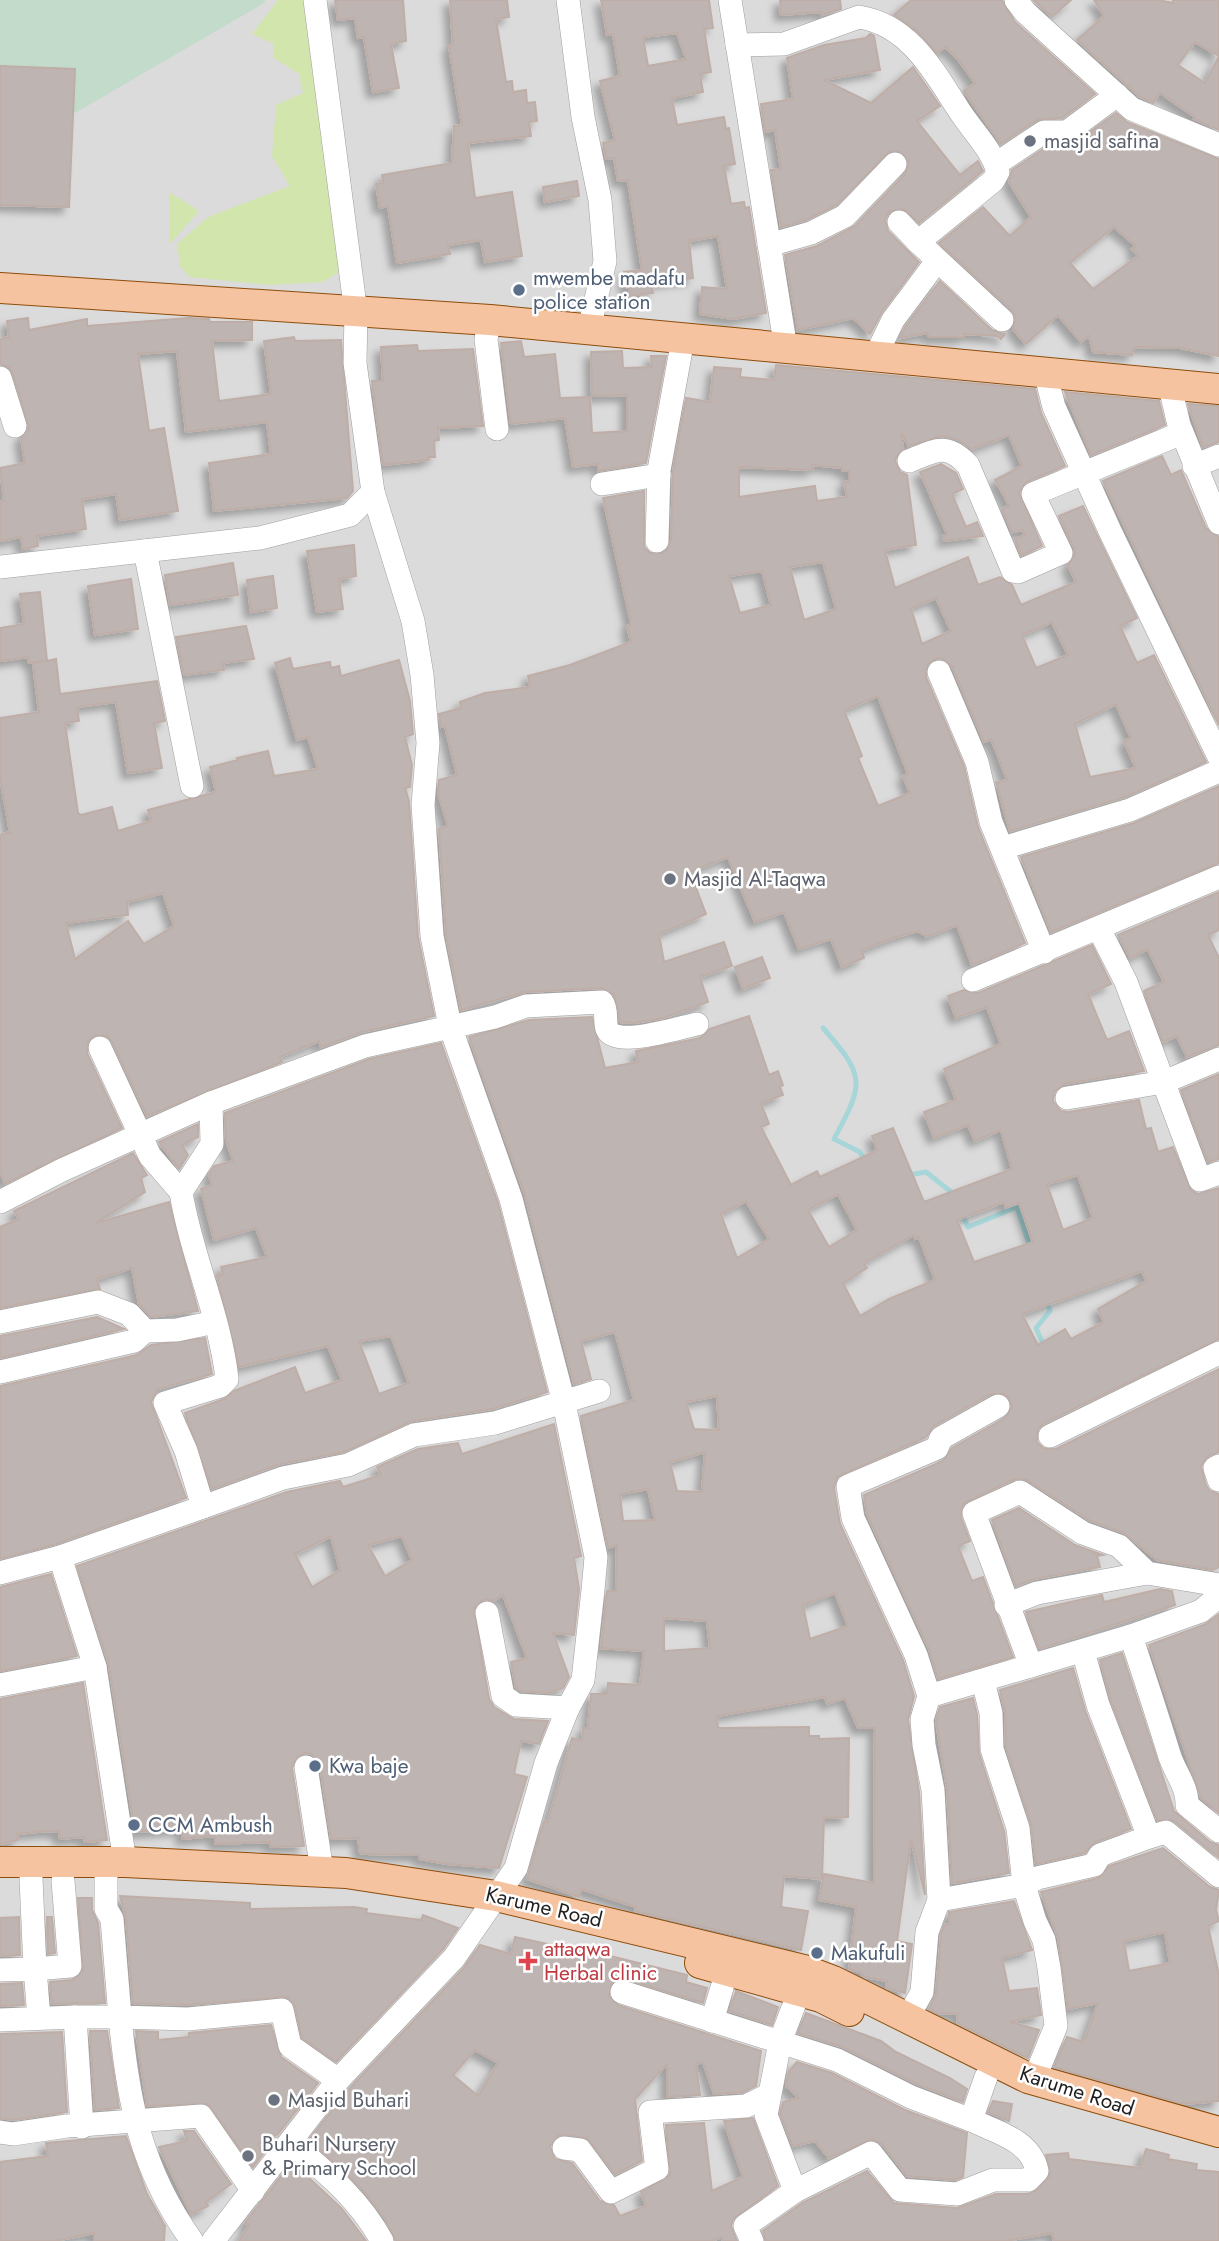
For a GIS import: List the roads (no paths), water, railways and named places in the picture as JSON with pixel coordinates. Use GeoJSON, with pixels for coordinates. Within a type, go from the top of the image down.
{"type":"FeatureCollection","features":[{"type":"Feature","properties":{"kind":"main road"},"geometry":{"type":"LineString","coordinates":[[0,288],[491,320],[1045,372],[1170,387],[1219,389]]}},
{"type":"Feature","properties":{"kind":"main road","name":"Karume Road"},"geometry":{"type":"LineString","coordinates":[[0,1862],[116,1870],[322,1871],[435,1885],[491,1905],[804,1970],[832,1981],[1034,2080],[1219,2132]]}},
{"type":"Feature","properties":{"kind":"main road"},"geometry":{"type":"LineString","coordinates":[[0,1879],[63,1881],[116,1870],[491,1905],[821,1997],[1018,2092],[1071,2110],[1219,2148]]}},
{"type":"Feature","properties":{"kind":"street"},"geometry":{"type":"LineString","coordinates":[[214,2241],[338,2080],[454,1958],[516,1868],[546,1763],[568,1708],[583,1680],[596,1557],[564,1403],[511,1199],[450,1026],[430,910],[423,805],[428,743],[422,675],[413,621],[373,492],[355,363],[356,313],[314,0]]}},
{"type":"Feature","properties":{"kind":"street"},"geometry":{"type":"LineString","coordinates":[[568,0],[583,117],[600,200],[605,261],[589,329]]}},
{"type":"Feature","properties":{"kind":"street"},"geometry":{"type":"LineString","coordinates":[[730,0],[786,349]]}},
{"type":"Feature","properties":{"kind":"street"},"geometry":{"type":"LineString","coordinates":[[1016,0],[1025,12],[1132,108],[1219,145]]}},
{"type":"Feature","properties":{"kind":"street"},"geometry":{"type":"LineString","coordinates":[[737,45],[784,44],[803,39],[818,30],[846,23],[855,17],[867,18],[897,33],[926,59],[996,164],[997,177],[918,242]]}},
{"type":"Feature","properties":{"kind":"street"},"geometry":{"type":"LineString","coordinates":[[996,164],[1044,132],[1067,132],[1117,95]]}},
{"type":"Feature","properties":{"kind":"street"},"geometry":{"type":"LineString","coordinates":[[769,245],[811,233],[845,216],[895,164]]}},
{"type":"Feature","properties":{"kind":"street"},"geometry":{"type":"LineString","coordinates":[[898,222],[1002,320]]}},
{"type":"Feature","properties":{"kind":"street"},"geometry":{"type":"LineString","coordinates":[[875,357],[893,320],[937,261]]}},
{"type":"Feature","properties":{"kind":"street"},"geometry":{"type":"LineString","coordinates":[[491,320],[486,339],[497,429]]}},
{"type":"Feature","properties":{"kind":"street"},"geometry":{"type":"LineString","coordinates":[[657,541],[659,475],[683,339]]}},
{"type":"Feature","properties":{"kind":"street"},"geometry":{"type":"LineString","coordinates":[[1045,372],[1054,407],[1219,757]]}},
{"type":"Feature","properties":{"kind":"street"},"geometry":{"type":"LineString","coordinates":[[0,378],[15,426]]}},
{"type":"Feature","properties":{"kind":"street"},"geometry":{"type":"LineString","coordinates":[[1170,387],[1182,433],[1219,523]]}},
{"type":"Feature","properties":{"kind":"street"},"geometry":{"type":"LineString","coordinates":[[909,461],[947,449],[955,451],[968,465],[1015,573],[1061,553],[1034,494],[1085,474],[1127,453],[1182,433]]}},
{"type":"Feature","properties":{"kind":"street"},"geometry":{"type":"LineString","coordinates":[[1194,466],[1219,456]]}},
{"type":"Feature","properties":{"kind":"street"},"geometry":{"type":"LineString","coordinates":[[603,484],[659,475]]}},
{"type":"Feature","properties":{"kind":"street"},"geometry":{"type":"LineString","coordinates":[[0,567],[260,538],[351,515],[373,492]]}},
{"type":"Feature","properties":{"kind":"street"},"geometry":{"type":"LineString","coordinates":[[145,551],[192,786]]}},
{"type":"Feature","properties":{"kind":"street"},"geometry":{"type":"LineString","coordinates":[[939,671],[976,762],[986,808],[1044,952]]}},
{"type":"Feature","properties":{"kind":"street"},"geometry":{"type":"LineString","coordinates":[[1003,848],[1130,810],[1219,771]]}},
{"type":"Feature","properties":{"kind":"street"},"geometry":{"type":"LineString","coordinates":[[973,980],[1219,877]]}},
{"type":"Feature","properties":{"kind":"street"},"geometry":{"type":"LineString","coordinates":[[1099,929],[1126,982],[1200,1181],[1219,1173]]}},
{"type":"Feature","properties":{"kind":"street"},"geometry":{"type":"LineString","coordinates":[[0,1202],[62,1170],[211,1103],[365,1046],[495,1017],[526,1006],[596,1001],[605,1007],[608,1030],[614,1035],[640,1037],[697,1024]]}},
{"type":"Feature","properties":{"kind":"street"},"geometry":{"type":"LineString","coordinates":[[100,1048],[150,1156],[181,1192],[186,1223],[215,1322],[227,1379],[220,1386],[164,1403],[186,1451],[203,1507]]}},
{"type":"Feature","properties":{"kind":"street"},"geometry":{"type":"LineString","coordinates":[[1068,1098],[1164,1083],[1219,1059]]}},
{"type":"Feature","properties":{"kind":"street"},"geometry":{"type":"LineString","coordinates":[[181,1192],[212,1144],[211,1103]]}},
{"type":"Feature","properties":{"kind":"street"},"geometry":{"type":"LineString","coordinates":[[0,1322],[98,1302],[129,1314],[145,1331]]}},
{"type":"Feature","properties":{"kind":"street"},"geometry":{"type":"LineString","coordinates":[[0,1372],[134,1341],[145,1331],[177,1330],[215,1322]]}},
{"type":"Feature","properties":{"kind":"street"},"geometry":{"type":"LineString","coordinates":[[1050,1436],[1219,1353]]}},
{"type":"Feature","properties":{"kind":"street"},"geometry":{"type":"LineString","coordinates":[[0,1573],[60,1557],[283,1478],[348,1465],[414,1435],[495,1423],[599,1391]]}},
{"type":"Feature","properties":{"kind":"street"},"geometry":{"type":"LineString","coordinates":[[907,2019],[922,1992],[927,1932],[939,1900],[933,1790],[923,1745],[922,1719],[929,1696],[916,1655],[853,1518],[848,1486],[937,1448],[941,1438],[998,1406]]}},
{"type":"Feature","properties":{"kind":"street"},"geometry":{"type":"LineString","coordinates":[[1219,1466],[1214,1468],[1219,1480]]}},
{"type":"Feature","properties":{"kind":"street"},"geometry":{"type":"LineString","coordinates":[[1031,1666],[1006,1605],[974,1513],[1020,1492],[1083,1534],[1119,1546],[1147,1573]]}},
{"type":"Feature","properties":{"kind":"street"},"geometry":{"type":"LineString","coordinates":[[60,1557],[95,1667],[116,1870],[106,1909],[112,1919],[125,2072],[135,2122],[154,2179],[192,2241]]}},
{"type":"Feature","properties":{"kind":"street"},"geometry":{"type":"LineString","coordinates":[[1006,1605],[1037,1593],[1147,1573],[1219,1585]]}},
{"type":"Feature","properties":{"kind":"street"},"geometry":{"type":"LineString","coordinates":[[929,1696],[1131,1636],[1200,1611],[1219,1596]]}},
{"type":"Feature","properties":{"kind":"street"},"geometry":{"type":"LineString","coordinates":[[487,1613],[503,1696],[516,1705],[568,1708]]}},
{"type":"Feature","properties":{"kind":"street"},"geometry":{"type":"LineString","coordinates":[[1131,1636],[1149,1681],[1169,1755],[1187,1797],[1187,1805],[1219,1831]]}},
{"type":"Feature","properties":{"kind":"street"},"geometry":{"type":"LineString","coordinates":[[1083,1651],[1098,1705],[1149,1837]]}},
{"type":"Feature","properties":{"kind":"street"},"geometry":{"type":"LineString","coordinates":[[0,1685],[95,1667]]}},
{"type":"Feature","properties":{"kind":"street"},"geometry":{"type":"LineString","coordinates":[[983,1681],[991,1713],[992,1749],[1007,1785],[1018,1828],[1024,1885],[1035,1922],[1044,1940],[1056,2026],[1034,2080]]}},
{"type":"Feature","properties":{"kind":"street"},"geometry":{"type":"LineString","coordinates":[[306,1767],[322,1871]]}},
{"type":"Feature","properties":{"kind":"street"},"geometry":{"type":"LineString","coordinates":[[939,1900],[1024,1885],[1037,1878],[1094,1865],[1100,1855],[1166,1832],[1219,1876]]}},
{"type":"Feature","properties":{"kind":"street"},"geometry":{"type":"LineString","coordinates":[[31,1878],[39,2018]]}},
{"type":"Feature","properties":{"kind":"street"},"geometry":{"type":"LineString","coordinates":[[0,1970],[70,1966],[63,1881]]}},
{"type":"Feature","properties":{"kind":"street"},"geometry":{"type":"LineString","coordinates":[[712,2021],[727,1971]]}},
{"type":"Feature","properties":{"kind":"street"},"geometry":{"type":"LineString","coordinates":[[622,1992],[837,2060],[911,2097],[971,2120],[1024,2146],[1036,2164],[1037,2171],[1028,2180],[993,2180],[957,2194],[901,2190],[871,2153],[795,2191],[745,2225],[752,2241]]}},
{"type":"Feature","properties":{"kind":"street"},"geometry":{"type":"LineString","coordinates":[[795,2191],[766,2115],[780,2042],[799,1992]]}},
{"type":"Feature","properties":{"kind":"street"},"geometry":{"type":"LineString","coordinates":[[0,2020],[75,2017],[188,2019],[282,2010],[290,2046],[338,2080]]}},
{"type":"Feature","properties":{"kind":"street"},"geometry":{"type":"LineString","coordinates":[[75,2017],[82,2127]]}},
{"type":"Feature","properties":{"kind":"street"},"geometry":{"type":"LineString","coordinates":[[971,2120],[986,2077]]}},
{"type":"Feature","properties":{"kind":"street"},"geometry":{"type":"LineString","coordinates":[[564,2148],[580,2150],[611,2192],[657,2169],[650,2112],[746,2106],[768,2096]]}},
{"type":"Feature","properties":{"kind":"street"},"geometry":{"type":"LineString","coordinates":[[0,2132],[201,2116],[253,2191]]}},
{"type":"Feature","properties":{"kind":"street"},"geometry":{"type":"LineString","coordinates":[[291,2143],[331,2176],[366,2212],[382,2241]]}},
{"type":"Feature","properties":{"kind":"waterway"},"geometry":{"type":"LineString","coordinates":[[823,1028],[847,1058],[856,1080],[851,1104],[834,1139],[860,1152],[865,1161]]}},
{"type":"Feature","properties":{"kind":"waterway"},"geometry":{"type":"LineString","coordinates":[[908,1175],[926,1172],[955,1195]]}},
{"type":"Feature","properties":{"kind":"waterway"},"geometry":{"type":"LineString","coordinates":[[962,1214],[968,1227],[1017,1207],[1031,1250]]}},
{"type":"Feature","properties":{"kind":"waterway"},"geometry":{"type":"LineString","coordinates":[[1045,1349],[1036,1328],[1050,1311],[1046,1299]]}},
{"type":"Feature","properties":{"kind":"place","name":"masjid safina"},"geometry":{"type":"Point","coordinates":[1030,141]}},
{"type":"Feature","properties":{"kind":"place","name":"mwembe madafu police station"},"geometry":{"type":"Point","coordinates":[519,290]}},
{"type":"Feature","properties":{"kind":"place","name":"Masjid Al-Taqwa"},"geometry":{"type":"Point","coordinates":[670,879]}},
{"type":"Feature","properties":{"kind":"place","name":"Kwa baje"},"geometry":{"type":"Point","coordinates":[315,1766]}},
{"type":"Feature","properties":{"kind":"place","name":"CCM Ambush"},"geometry":{"type":"Point","coordinates":[134,1825]}},
{"type":"Feature","properties":{"kind":"place","name":"Makufuli"},"geometry":{"type":"Point","coordinates":[817,1953]}},
{"type":"Feature","properties":{"kind":"place","name":"attaqwa Herbal clinic"},"geometry":{"type":"Point","coordinates":[528,1961]}},
{"type":"Feature","properties":{"kind":"place","name":"Masjid Buhari"},"geometry":{"type":"Point","coordinates":[274,2100]}},
{"type":"Feature","properties":{"kind":"place","name":"Buhari Nursery & Primary School"},"geometry":{"type":"Point","coordinates":[248,2156]}}]}
